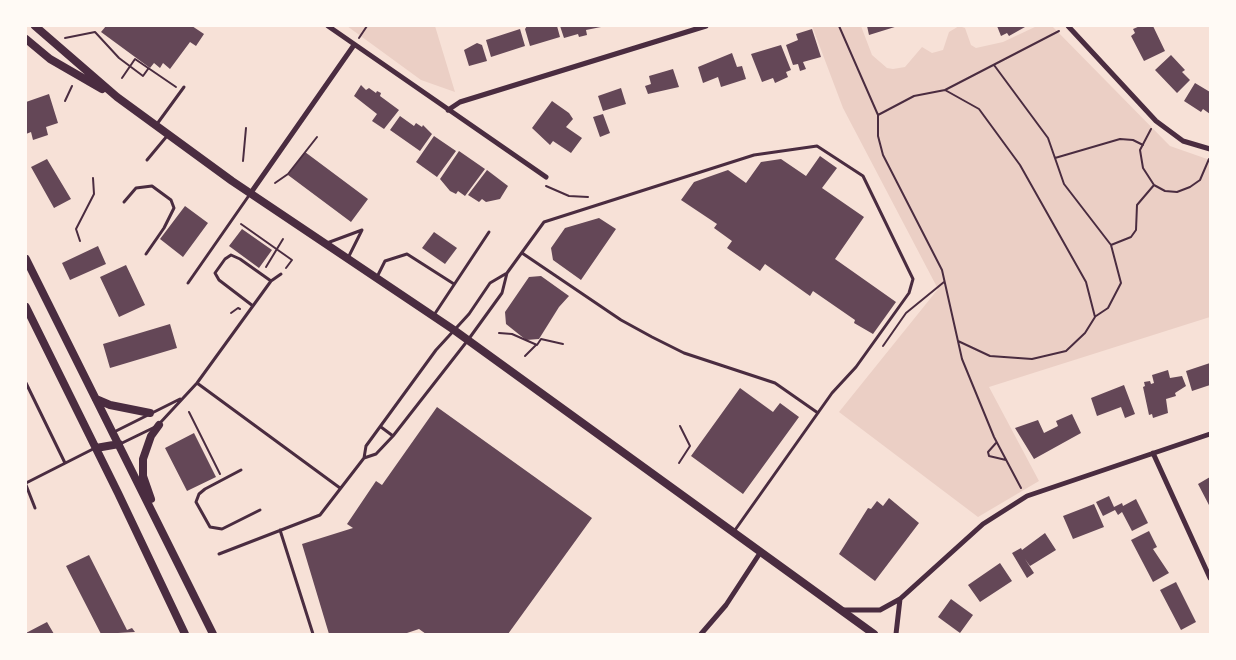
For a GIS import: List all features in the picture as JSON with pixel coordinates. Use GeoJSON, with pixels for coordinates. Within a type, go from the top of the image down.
{"type":"FeatureCollection","features":[{"type":"Feature","properties":{"kind":"main road"},"geometry":{"type":"LineString","coordinates":[[35,26],[117,97],[168,135],[250,194],[454,330],[874,634]]}},
{"type":"Feature","properties":{"kind":"main road"},"geometry":{"type":"LineString","coordinates":[[26,39],[50,59],[117,97]]}},
{"type":"Feature","properties":{"kind":"main road"},"geometry":{"type":"LineString","coordinates":[[27,265],[213,634]]}},
{"type":"Feature","properties":{"kind":"main road"},"geometry":{"type":"LineString","coordinates":[[26,308],[185,634]]}},
{"type":"Feature","properties":{"kind":"main road"},"geometry":{"type":"LineString","coordinates":[[96,399],[110,405],[150,413]]}},
{"type":"Feature","properties":{"kind":"main road"},"geometry":{"type":"LineString","coordinates":[[158,522],[143,476],[143,459],[151,436],[159,425]]}},
{"type":"Feature","properties":{"kind":"main road"},"geometry":{"type":"LineString","coordinates":[[96,448],[113,433]]}},
{"type":"Feature","properties":{"kind":"main road"},"geometry":{"type":"LineString","coordinates":[[96,448],[119,444]]}},
{"type":"Feature","properties":{"kind":"street"},"geometry":{"type":"LineString","coordinates":[[328,26],[546,177]]}},
{"type":"Feature","properties":{"kind":"street"},"geometry":{"type":"LineString","coordinates":[[448,110],[460,102],[706,26]]}},
{"type":"Feature","properties":{"kind":"street"},"geometry":{"type":"LineString","coordinates":[[1068,26],[1156,122],[1183,141],[1210,151]]}},
{"type":"Feature","properties":{"kind":"street"},"geometry":{"type":"LineString","coordinates":[[250,194],[354,45]]}},
{"type":"Feature","properties":{"kind":"street"},"geometry":{"type":"LineString","coordinates":[[840,610],[880,610],[900,599],[983,524],[1025,497],[1210,434]]}},
{"type":"Feature","properties":{"kind":"street"},"geometry":{"type":"LineString","coordinates":[[1153,453],[1210,578]]}},
{"type":"Feature","properties":{"kind":"street"},"geometry":{"type":"LineString","coordinates":[[701,634],[726,605],[760,553]]}},
{"type":"Feature","properties":{"kind":"street"},"geometry":{"type":"LineString","coordinates":[[896,634],[900,599]]}},
{"type":"Feature","properties":{"kind":"lane"},"geometry":{"type":"LineString","coordinates":[[156,125],[182,89]]}},
{"type":"Feature","properties":{"kind":"lane"},"geometry":{"type":"LineString","coordinates":[[147,160],[168,135]]}},
{"type":"Feature","properties":{"kind":"lane"},"geometry":{"type":"LineString","coordinates":[[219,554],[320,515],[364,458],[366,446],[436,350],[469,314],[490,283],[507,273],[544,222],[754,155],[817,146],[863,176],[913,279],[909,293],[856,367],[818,413],[733,534]]}},
{"type":"Feature","properties":{"kind":"lane"},"geometry":{"type":"LineString","coordinates":[[124,202],[136,188],[152,186],[171,200],[174,208],[164,228],[146,254]]}},
{"type":"Feature","properties":{"kind":"lane"},"geometry":{"type":"LineString","coordinates":[[188,283],[250,194]]}},
{"type":"Feature","properties":{"kind":"lane"},"geometry":{"type":"LineString","coordinates":[[324,243],[362,230],[348,259]]}},
{"type":"Feature","properties":{"kind":"lane"},"geometry":{"type":"LineString","coordinates":[[433,316],[489,232]]}},
{"type":"Feature","properties":{"kind":"lane"},"geometry":{"type":"LineString","coordinates":[[376,278],[385,261],[408,254],[454,284]]}},
{"type":"Feature","properties":{"kind":"lane"},"geometry":{"type":"LineString","coordinates":[[522,254],[621,320],[652,337],[684,353],[775,383],[818,413]]}},
{"type":"Feature","properties":{"kind":"lane"},"geometry":{"type":"LineString","coordinates":[[253,306],[219,280],[215,273],[225,259],[231,255],[271,281]]}},
{"type":"Feature","properties":{"kind":"lane"},"geometry":{"type":"LineString","coordinates":[[364,458],[376,454],[393,436],[468,340],[502,293],[507,273]]}},
{"type":"Feature","properties":{"kind":"lane"},"geometry":{"type":"LineString","coordinates":[[119,444],[159,425],[197,383],[271,281],[281,274]]}},
{"type":"Feature","properties":{"kind":"lane"},"geometry":{"type":"LineString","coordinates":[[26,383],[65,463]]}},
{"type":"Feature","properties":{"kind":"lane"},"geometry":{"type":"LineString","coordinates":[[197,383],[341,488]]}},
{"type":"Feature","properties":{"kind":"lane"},"geometry":{"type":"LineString","coordinates":[[113,433],[182,398]]}},
{"type":"Feature","properties":{"kind":"lane"},"geometry":{"type":"LineString","coordinates":[[381,427],[393,436]]}},
{"type":"Feature","properties":{"kind":"lane"},"geometry":{"type":"LineString","coordinates":[[35,508],[26,484],[96,448]]}},
{"type":"Feature","properties":{"kind":"lane"},"geometry":{"type":"LineString","coordinates":[[242,470],[199,494],[196,502],[210,527],[222,529],[260,510]]}},
{"type":"Feature","properties":{"kind":"lane"},"geometry":{"type":"LineString","coordinates":[[280,530],[313,634]]}},
{"type":"Feature","properties":{"kind":"path"},"geometry":{"type":"LineString","coordinates":[[354,45],[367,26]]}},
{"type":"Feature","properties":{"kind":"path"},"geometry":{"type":"LineString","coordinates":[[839,26],[878,115],[878,136],[883,155],[942,270],[962,359],[997,442],[1025,497]]}},
{"type":"Feature","properties":{"kind":"path"},"geometry":{"type":"LineString","coordinates":[[878,115],[914,96],[945,90],[1068,26]]}},
{"type":"Feature","properties":{"kind":"path"},"geometry":{"type":"LineString","coordinates":[[65,38],[95,32],[130,67],[143,76],[148,69]]}},
{"type":"Feature","properties":{"kind":"path"},"geometry":{"type":"LineString","coordinates":[[122,78],[135,59],[182,89]]}},
{"type":"Feature","properties":{"kind":"path"},"geometry":{"type":"LineString","coordinates":[[958,341],[990,356],[1032,359],[1066,351],[1085,333],[1095,317],[1108,308],[1120,283],[1111,245],[1064,183],[1048,138],[994,65]]}},
{"type":"Feature","properties":{"kind":"path"},"geometry":{"type":"LineString","coordinates":[[65,101],[72,86]]}},
{"type":"Feature","properties":{"kind":"path"},"geometry":{"type":"LineString","coordinates":[[945,90],[979,109],[1020,165],[1086,282],[1095,317]]}},
{"type":"Feature","properties":{"kind":"path"},"geometry":{"type":"LineString","coordinates":[[1156,122],[1140,150],[1143,168],[1154,185],[1165,191],[1177,192],[1200,180],[1210,151]]}},
{"type":"Feature","properties":{"kind":"path"},"geometry":{"type":"LineString","coordinates":[[243,161],[246,128]]}},
{"type":"Feature","properties":{"kind":"path"},"geometry":{"type":"LineString","coordinates":[[275,183],[288,174],[304,150],[309,148],[317,137]]}},
{"type":"Feature","properties":{"kind":"path"},"geometry":{"type":"LineString","coordinates":[[1055,158],[1120,140],[1133,140],[1143,145]]}},
{"type":"Feature","properties":{"kind":"path"},"geometry":{"type":"LineString","coordinates":[[546,177],[545,185],[569,196],[588,197]]}},
{"type":"Feature","properties":{"kind":"path"},"geometry":{"type":"LineString","coordinates":[[80,241],[76,229],[94,194],[93,178]]}},
{"type":"Feature","properties":{"kind":"path"},"geometry":{"type":"LineString","coordinates":[[1111,245],[1131,237],[1136,230],[1137,205],[1154,185]]}},
{"type":"Feature","properties":{"kind":"path"},"geometry":{"type":"LineString","coordinates":[[241,224],[292,260],[286,268]]}},
{"type":"Feature","properties":{"kind":"path"},"geometry":{"type":"LineString","coordinates":[[262,275],[283,238]]}},
{"type":"Feature","properties":{"kind":"path"},"geometry":{"type":"LineString","coordinates":[[883,346],[906,313],[944,282]]}},
{"type":"Feature","properties":{"kind":"path"},"geometry":{"type":"LineString","coordinates":[[231,313],[237,308],[240,309]]}},
{"type":"Feature","properties":{"kind":"path"},"geometry":{"type":"LineString","coordinates":[[499,333],[512,334],[537,345]]}},
{"type":"Feature","properties":{"kind":"path"},"geometry":{"type":"LineString","coordinates":[[525,356],[541,339],[563,344]]}},
{"type":"Feature","properties":{"kind":"path"},"geometry":{"type":"LineString","coordinates":[[189,412],[223,479]]}},
{"type":"Feature","properties":{"kind":"path"},"geometry":{"type":"LineString","coordinates":[[679,463],[690,446],[680,426]]}},
{"type":"Feature","properties":{"kind":"path"},"geometry":{"type":"LineString","coordinates":[[997,442],[988,452],[989,456],[1006,460]]}},
{"type":"Feature","properties":{"kind":"shaded area"},"geometry":{"type":"Polygon","coordinates":[[[347,26],[435,26],[455,92],[421,80],[347,26]]]}},
{"type":"Feature","properties":{"kind":"shaded area"},"geometry":{"type":"Polygon","coordinates":[[[812,26],[861,26],[872,55],[887,68],[893,69],[905,67],[922,47],[932,53],[943,50],[949,32],[959,26],[965,28],[971,45],[976,48],[1003,42],[1037,26],[1052,26],[1170,146],[1210,160],[1210,317],[989,387],[1039,481],[978,517],[839,412],[938,289],[843,108],[812,26]]]}},
{"type":"Feature","properties":{"kind":"building"},"geometry":{"type":"Polygon","coordinates":[[[106,26],[192,26],[204,34],[196,46],[190,42],[170,69],[163,63],[160,68],[154,63],[150,68],[101,32],[106,26]]]}},
{"type":"Feature","properties":{"kind":"building"},"geometry":{"type":"Polygon","coordinates":[[[527,26],[557,26],[560,37],[530,46],[525,29],[527,26]]]}},
{"type":"Feature","properties":{"kind":"building"},"geometry":{"type":"Polygon","coordinates":[[[560,26],[606,26],[586,30],[587,35],[579,37],[578,34],[564,38],[560,26]]]}},
{"type":"Feature","properties":{"kind":"building"},"geometry":{"type":"Polygon","coordinates":[[[867,26],[898,26],[869,35],[867,26]]]}},
{"type":"Feature","properties":{"kind":"building"},"geometry":{"type":"Polygon","coordinates":[[[997,26],[1025,27],[1009,36],[1007,33],[1001,36],[997,26]]]}},
{"type":"Feature","properties":{"kind":"building"},"geometry":{"type":"Polygon","coordinates":[[[1140,26],[1153,26],[1165,51],[1144,61],[1131,36],[1135,33],[1133,29],[1140,26]]]}},
{"type":"Feature","properties":{"kind":"building"},"geometry":{"type":"Polygon","coordinates":[[[520,29],[525,46],[491,57],[486,40],[520,29]]]}},
{"type":"Feature","properties":{"kind":"building"},"geometry":{"type":"Polygon","coordinates":[[[812,29],[821,57],[803,62],[806,69],[800,71],[798,64],[793,65],[786,45],[798,40],[796,34],[812,29]]]}},
{"type":"Feature","properties":{"kind":"building"},"geometry":{"type":"Polygon","coordinates":[[[477,43],[482,45],[487,61],[469,66],[464,50],[477,43]]]}},
{"type":"Feature","properties":{"kind":"building"},"geometry":{"type":"Polygon","coordinates":[[[781,45],[791,70],[786,72],[788,77],[775,83],[773,78],[762,82],[751,54],[781,45]]]}},
{"type":"Feature","properties":{"kind":"building"},"geometry":{"type":"Polygon","coordinates":[[[732,53],[737,67],[742,66],[746,79],[721,87],[718,77],[703,83],[698,67],[732,53]]]}},
{"type":"Feature","properties":{"kind":"building"},"geometry":{"type":"Polygon","coordinates":[[[1171,55],[1185,70],[1182,72],[1190,80],[1177,93],[1155,70],[1171,55]]]}},
{"type":"Feature","properties":{"kind":"building"},"geometry":{"type":"Polygon","coordinates":[[[673,69],[679,87],[648,94],[645,86],[651,84],[649,76],[673,69]]]}},
{"type":"Feature","properties":{"kind":"building"},"geometry":{"type":"Polygon","coordinates":[[[1195,83],[1210,92],[1210,114],[1203,109],[1201,112],[1184,101],[1195,83]]]}},
{"type":"Feature","properties":{"kind":"building"},"geometry":{"type":"Polygon","coordinates":[[[361,85],[366,90],[369,88],[376,93],[377,91],[381,93],[380,96],[399,110],[384,129],[372,121],[377,114],[354,96],[361,85]]]}},
{"type":"Feature","properties":{"kind":"building"},"geometry":{"type":"Polygon","coordinates":[[[621,88],[626,104],[603,111],[598,96],[621,88]]]}},
{"type":"Feature","properties":{"kind":"building"},"geometry":{"type":"Polygon","coordinates":[[[49,94],[58,123],[46,127],[48,135],[33,140],[31,132],[26,134],[26,102],[49,94]]]}},
{"type":"Feature","properties":{"kind":"building"},"geometry":{"type":"Polygon","coordinates":[[[552,101],[569,113],[573,119],[566,127],[582,138],[571,153],[553,141],[550,145],[532,128],[552,101]]]}},
{"type":"Feature","properties":{"kind":"building"},"geometry":{"type":"Polygon","coordinates":[[[603,114],[610,133],[600,137],[593,117],[603,114]]]}},
{"type":"Feature","properties":{"kind":"building"},"geometry":{"type":"Polygon","coordinates":[[[400,116],[414,126],[416,123],[422,127],[423,125],[432,134],[420,151],[390,130],[400,116]]]}},
{"type":"Feature","properties":{"kind":"building"},"geometry":{"type":"Polygon","coordinates":[[[434,136],[456,151],[437,177],[416,162],[434,136]]]}},
{"type":"Feature","properties":{"kind":"building"},"geometry":{"type":"Polygon","coordinates":[[[459,151],[485,169],[465,196],[458,191],[456,194],[450,191],[440,179],[459,151]]]}},
{"type":"Feature","properties":{"kind":"building"},"geometry":{"type":"Polygon","coordinates":[[[305,152],[368,199],[351,222],[288,175],[305,152]]]}},
{"type":"Feature","properties":{"kind":"building"},"geometry":{"type":"Polygon","coordinates":[[[820,156],[837,168],[822,188],[864,217],[835,259],[896,302],[873,334],[854,323],[855,320],[813,291],[810,296],[765,264],[760,271],[727,248],[732,241],[714,228],[717,224],[681,200],[694,182],[728,170],[746,183],[761,162],[781,159],[806,176],[820,156]]]}},
{"type":"Feature","properties":{"kind":"building"},"geometry":{"type":"Polygon","coordinates":[[[47,159],[71,199],[54,208],[31,167],[47,159]]]}},
{"type":"Feature","properties":{"kind":"building"},"geometry":{"type":"Polygon","coordinates":[[[487,170],[508,186],[500,199],[486,202],[482,199],[479,202],[468,195],[487,170]]]}},
{"type":"Feature","properties":{"kind":"building"},"geometry":{"type":"Polygon","coordinates":[[[185,206],[208,223],[183,257],[160,239],[185,206]]]}},
{"type":"Feature","properties":{"kind":"building"},"geometry":{"type":"Polygon","coordinates":[[[599,218],[616,229],[581,280],[553,260],[551,248],[565,228],[599,218]]]}},
{"type":"Feature","properties":{"kind":"building"},"geometry":{"type":"Polygon","coordinates":[[[242,229],[272,250],[259,268],[229,246],[242,229]]]}},
{"type":"Feature","properties":{"kind":"building"},"geometry":{"type":"Polygon","coordinates":[[[434,232],[457,248],[445,264],[422,248],[434,232]]]}},
{"type":"Feature","properties":{"kind":"building"},"geometry":{"type":"Polygon","coordinates":[[[98,246],[106,264],[70,280],[62,263],[98,246]]]}},
{"type":"Feature","properties":{"kind":"building"},"geometry":{"type":"Polygon","coordinates":[[[126,265],[145,305],[119,317],[100,277],[126,265]]]}},
{"type":"Feature","properties":{"kind":"building"},"geometry":{"type":"Polygon","coordinates":[[[541,276],[569,296],[559,307],[539,339],[526,340],[506,324],[505,312],[529,277],[541,276]]]}},
{"type":"Feature","properties":{"kind":"building"},"geometry":{"type":"Polygon","coordinates":[[[170,324],[177,348],[110,368],[103,344],[170,324]]]}},
{"type":"Feature","properties":{"kind":"building"},"geometry":{"type":"Polygon","coordinates":[[[1210,363],[1210,385],[1192,391],[1186,371],[1210,363]]]}},
{"type":"Feature","properties":{"kind":"building"},"geometry":{"type":"Polygon","coordinates":[[[1168,370],[1170,378],[1182,376],[1186,386],[1175,393],[1176,396],[1166,399],[1168,413],[1153,418],[1152,414],[1149,415],[1144,382],[1154,383],[1152,375],[1168,370]]]}},
{"type":"Feature","properties":{"kind":"building"},"geometry":{"type":"Polygon","coordinates":[[[1124,385],[1135,414],[1125,418],[1121,407],[1097,416],[1091,398],[1124,385]]]}},
{"type":"Feature","properties":{"kind":"building"},"geometry":{"type":"Polygon","coordinates":[[[740,388],[773,412],[780,403],[799,417],[743,494],[691,456],[740,388]]]}},
{"type":"Feature","properties":{"kind":"building"},"geometry":{"type":"Polygon","coordinates":[[[437,407],[592,518],[508,634],[426,634],[419,629],[404,634],[329,634],[302,544],[353,528],[347,524],[376,481],[382,485],[437,407]]]}},
{"type":"Feature","properties":{"kind":"building"},"geometry":{"type":"Polygon","coordinates":[[[1072,414],[1081,433],[1034,459],[1015,428],[1038,420],[1044,433],[1058,426],[1056,421],[1072,414]]]}},
{"type":"Feature","properties":{"kind":"building"},"geometry":{"type":"Polygon","coordinates":[[[194,433],[216,477],[187,491],[165,448],[194,433]]]}},
{"type":"Feature","properties":{"kind":"building"},"geometry":{"type":"Polygon","coordinates":[[[1210,477],[1210,507],[1198,484],[1210,477]]]}},
{"type":"Feature","properties":{"kind":"building"},"geometry":{"type":"Polygon","coordinates":[[[1109,496],[1114,507],[1122,503],[1123,506],[1136,499],[1148,523],[1132,531],[1122,512],[1118,515],[1115,510],[1103,516],[1096,502],[1109,496]]]}},
{"type":"Feature","properties":{"kind":"building"},"geometry":{"type":"Polygon","coordinates":[[[889,498],[919,523],[875,581],[839,554],[868,508],[871,509],[877,501],[883,506],[889,498]]]}},
{"type":"Feature","properties":{"kind":"building"},"geometry":{"type":"Polygon","coordinates":[[[1094,504],[1104,527],[1073,539],[1063,516],[1094,504]]]}},
{"type":"Feature","properties":{"kind":"building"},"geometry":{"type":"Polygon","coordinates":[[[1149,531],[1157,547],[1153,549],[1169,573],[1153,582],[1131,540],[1149,531]]]}},
{"type":"Feature","properties":{"kind":"building"},"geometry":{"type":"Polygon","coordinates":[[[1045,533],[1056,550],[1030,566],[1025,559],[1034,573],[1027,578],[1012,553],[1021,548],[1022,550],[1045,533]]]}},
{"type":"Feature","properties":{"kind":"building"},"geometry":{"type":"Polygon","coordinates":[[[89,555],[127,630],[132,628],[135,632],[101,634],[66,566],[89,555]]]}},
{"type":"Feature","properties":{"kind":"building"},"geometry":{"type":"Polygon","coordinates":[[[1000,563],[1012,581],[980,602],[968,585],[1000,563]]]}},
{"type":"Feature","properties":{"kind":"building"},"geometry":{"type":"Polygon","coordinates":[[[1176,582],[1196,622],[1181,630],[1160,590],[1176,582]]]}},
{"type":"Feature","properties":{"kind":"building"},"geometry":{"type":"Polygon","coordinates":[[[951,599],[973,615],[960,633],[938,617],[951,599]]]}},
{"type":"Feature","properties":{"kind":"building"},"geometry":{"type":"Polygon","coordinates":[[[47,622],[54,634],[26,634],[26,633],[47,622]]]}}]}
